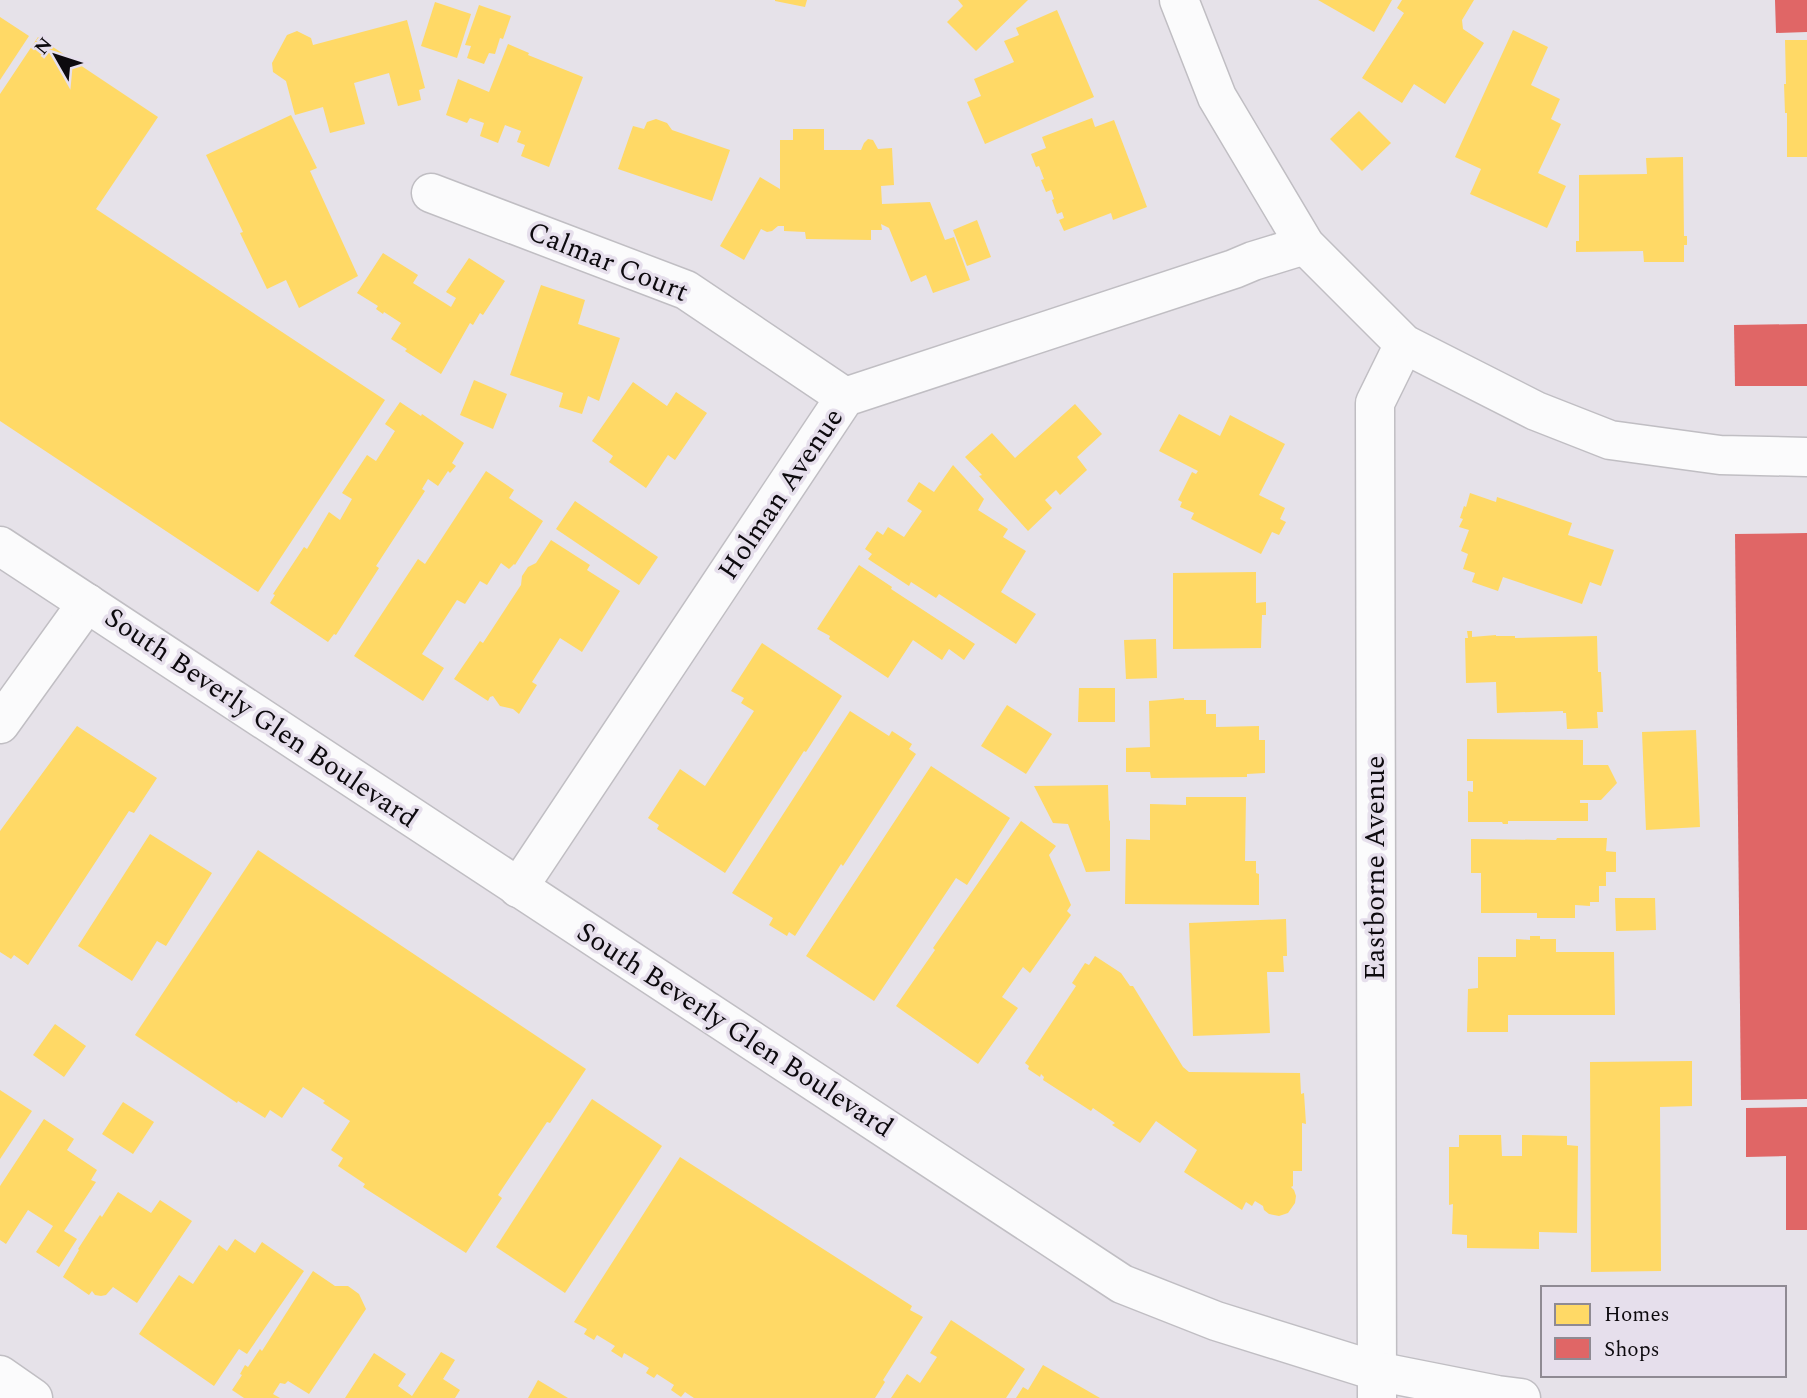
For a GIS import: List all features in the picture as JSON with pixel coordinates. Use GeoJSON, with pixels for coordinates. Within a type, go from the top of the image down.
{"type":"FeatureCollection","features":[{"type":"Feature","properties":{"kind":"street"},"geometry":{"type":"LineString","coordinates":[[1179,0],[1217,97],[1305,245],[1404,344],[1536,411],[1610,440],[1720,455],[1807,457]]}},
{"type":"Feature","properties":{"kind":"street","name":"Calmar Court"},"geometry":{"type":"LineString","coordinates":[[430,193],[686,290],[845,397]]}},
{"type":"Feature","properties":{"kind":"street","name":"Holman Avenue"},"geometry":{"type":"LineString","coordinates":[[519,888],[845,397],[1305,245]]}},
{"type":"Feature","properties":{"kind":"street","name":"Eastborne Avenue"},"geometry":{"type":"LineString","coordinates":[[1376,1385],[1375,403],[1404,344]]}},
{"type":"Feature","properties":{"kind":"street","name":"South Beverly Glen Boulevard"},"geometry":{"type":"LineString","coordinates":[[0,546],[1122,1284],[1376,1385],[1521,1398]]}},
{"type":"Feature","properties":{"kind":"street"},"geometry":{"type":"LineString","coordinates":[[0,724],[88,603]]}},
{"type":"Feature","properties":{"kind":"street"},"geometry":{"type":"LineString","coordinates":[[0,1375],[33,1398]]}},
{"type":"Feature","properties":{"kind":"building: Homes"},"geometry":{"type":"Polygon","coordinates":[[[775,0],[807,0],[805,7],[775,0]]]}},
{"type":"Feature","properties":{"kind":"building: Homes"},"geometry":{"type":"Polygon","coordinates":[[[958,0],[1028,0],[976,51],[947,22],[963,6],[958,0]]]}},
{"type":"Feature","properties":{"kind":"building: Homes"},"geometry":{"type":"Polygon","coordinates":[[[1318,0],[1392,0],[1374,32],[1318,0]]]}},
{"type":"Feature","properties":{"kind":"building: Homes"},"geometry":{"type":"Polygon","coordinates":[[[1402,0],[1474,0],[1462,20],[1463,29],[1484,43],[1445,104],[1414,84],[1402,103],[1362,78],[1404,13],[1397,8],[1402,0]]]}},
{"type":"Feature","properties":{"kind":"building: Homes"},"geometry":{"type":"Polygon","coordinates":[[[435,2],[471,14],[457,58],[421,46],[435,2]]]}},
{"type":"Feature","properties":{"kind":"building: Homes"},"geometry":{"type":"Polygon","coordinates":[[[479,5],[511,16],[495,54],[489,53],[484,64],[467,58],[471,46],[465,45],[479,5]]]}},
{"type":"Feature","properties":{"kind":"building: Homes"},"geometry":{"type":"Polygon","coordinates":[[[1057,10],[1094,97],[985,144],[967,102],[981,96],[974,79],[1014,62],[1004,41],[1019,35],[1016,28],[1057,10]]]}},
{"type":"Feature","properties":{"kind":"building: Homes"},"geometry":{"type":"Polygon","coordinates":[[[0,17],[29,36],[0,80],[0,17]]]}},
{"type":"Feature","properties":{"kind":"building: Homes"},"geometry":{"type":"Polygon","coordinates":[[[407,20],[425,88],[419,90],[421,100],[398,106],[389,73],[354,83],[365,124],[330,133],[323,107],[295,115],[286,81],[273,72],[272,63],[287,35],[297,31],[311,38],[313,45],[407,20]]]}},
{"type":"Feature","properties":{"kind":"building: Homes"},"geometry":{"type":"Polygon","coordinates":[[[1513,30],[1548,47],[1531,85],[1560,99],[1551,119],[1561,124],[1538,173],[1566,186],[1547,228],[1470,194],[1481,169],[1455,157],[1513,30]]]}},
{"type":"Feature","properties":{"kind":"building: Homes"},"geometry":{"type":"Polygon","coordinates":[[[38,37],[158,117],[96,209],[385,400],[258,592],[0,421],[0,94],[38,37]]]}},
{"type":"Feature","properties":{"kind":"building: Homes"},"geometry":{"type":"Polygon","coordinates":[[[1785,40],[1807,40],[1807,157],[1787,157],[1785,40]]]}},
{"type":"Feature","properties":{"kind":"building: Homes"},"geometry":{"type":"Polygon","coordinates":[[[508,44],[583,77],[549,167],[521,156],[525,145],[517,142],[521,131],[505,125],[498,143],[480,136],[484,123],[470,118],[467,123],[446,115],[458,79],[489,92],[508,44]]]}},
{"type":"Feature","properties":{"kind":"building: Homes"},"geometry":{"type":"Polygon","coordinates":[[[1359,111],[1391,143],[1362,171],[1330,139],[1359,111]]]}},
{"type":"Feature","properties":{"kind":"building: Homes"},"geometry":{"type":"Polygon","coordinates":[[[291,115],[317,168],[310,171],[358,276],[299,308],[286,280],[267,289],[206,155],[291,115]]]}},
{"type":"Feature","properties":{"kind":"building: Homes"},"geometry":{"type":"Polygon","coordinates":[[[1092,118],[1095,127],[1114,120],[1147,207],[1113,220],[1111,213],[1064,231],[1059,220],[1064,218],[1062,212],[1057,214],[1051,190],[1046,192],[1039,166],[1036,167],[1031,154],[1046,148],[1042,137],[1092,118]]]}},
{"type":"Feature","properties":{"kind":"building: Homes"},"geometry":{"type":"Polygon","coordinates":[[[656,119],[667,123],[672,130],[730,150],[712,201],[618,169],[633,126],[644,129],[647,122],[656,119]]]}},
{"type":"Feature","properties":{"kind":"building: Homes"},"geometry":{"type":"Polygon","coordinates":[[[793,129],[824,129],[824,150],[861,150],[868,139],[873,140],[878,149],[892,148],[894,185],[881,186],[882,204],[930,202],[945,240],[954,237],[970,280],[933,293],[926,275],[911,282],[889,228],[881,224],[882,230],[871,230],[871,240],[806,239],[805,232],[784,231],[784,226],[767,232],[761,229],[744,260],[720,246],[760,177],[780,189],[780,140],[793,140],[793,129]]]}},
{"type":"Feature","properties":{"kind":"building: Homes"},"geometry":{"type":"Polygon","coordinates":[[[1683,157],[1684,236],[1687,236],[1684,262],[1644,262],[1643,251],[1576,252],[1576,241],[1579,241],[1579,175],[1647,174],[1646,158],[1683,157]]]}},
{"type":"Feature","properties":{"kind":"building: Homes"},"geometry":{"type":"Polygon","coordinates":[[[977,220],[991,257],[967,266],[953,230],[977,220]]]}},
{"type":"Feature","properties":{"kind":"building: Homes"},"geometry":{"type":"Polygon","coordinates":[[[383,253],[418,275],[413,283],[451,307],[456,298],[446,292],[469,258],[505,281],[483,315],[480,313],[473,325],[470,323],[441,374],[391,339],[401,323],[384,312],[383,314],[376,309],[378,306],[357,293],[383,253]]]}},
{"type":"Feature","properties":{"kind":"building: Homes"},"geometry":{"type":"Polygon","coordinates":[[[541,285],[585,300],[578,324],[620,338],[599,401],[588,396],[582,414],[559,407],[563,393],[510,375],[541,285]]]}},
{"type":"Feature","properties":{"kind":"building: Homes"},"geometry":{"type":"Polygon","coordinates":[[[474,380],[507,394],[493,429],[460,415],[474,380]]]}},
{"type":"Feature","properties":{"kind":"building: Homes"},"geometry":{"type":"Polygon","coordinates":[[[633,382],[667,406],[676,392],[707,413],[675,460],[668,455],[646,488],[609,462],[613,456],[592,441],[633,382]]]}},
{"type":"Feature","properties":{"kind":"building: Homes"},"geometry":{"type":"Polygon","coordinates":[[[400,402],[464,443],[452,463],[456,466],[450,473],[448,471],[438,486],[428,479],[422,489],[425,491],[376,566],[379,568],[336,635],[328,642],[270,603],[275,595],[273,594],[304,547],[307,549],[329,512],[340,520],[352,499],[342,493],[367,455],[376,461],[395,431],[385,424],[400,402]]]}},
{"type":"Feature","properties":{"kind":"building: Homes"},"geometry":{"type":"Polygon","coordinates":[[[1075,404],[1102,434],[1077,457],[1087,470],[1060,495],[1056,490],[1045,500],[1052,508],[1028,531],[965,457],[992,433],[1015,458],[1075,404]]]}},
{"type":"Feature","properties":{"kind":"building: Homes"},"geometry":{"type":"Polygon","coordinates":[[[1179,414],[1220,436],[1230,415],[1285,444],[1259,495],[1285,508],[1280,519],[1286,522],[1279,535],[1272,532],[1261,554],[1191,519],[1194,513],[1180,507],[1182,502],[1178,500],[1192,472],[1196,474],[1198,471],[1159,451],[1179,414]]]}},
{"type":"Feature","properties":{"kind":"building: Homes"},"geometry":{"type":"Polygon","coordinates":[[[953,465],[984,499],[978,510],[1008,529],[1003,537],[1026,551],[1001,592],[1036,614],[1016,644],[939,594],[936,598],[911,582],[909,586],[868,559],[872,554],[865,549],[877,531],[883,535],[888,527],[904,537],[922,511],[907,501],[919,482],[934,492],[953,465]]]}},
{"type":"Feature","properties":{"kind":"building: Homes"},"geometry":{"type":"Polygon","coordinates":[[[486,471],[514,490],[509,498],[543,521],[515,565],[509,569],[501,563],[487,585],[480,581],[465,604],[457,600],[422,654],[444,668],[423,701],[354,656],[418,559],[425,564],[486,471]]]}},
{"type":"Feature","properties":{"kind":"building: Homes"},"geometry":{"type":"Polygon","coordinates":[[[1470,493],[1496,502],[1497,497],[1572,523],[1568,535],[1614,550],[1601,586],[1590,582],[1582,604],[1503,577],[1498,591],[1472,582],[1475,573],[1463,569],[1468,554],[1461,551],[1469,530],[1459,527],[1470,493]]]}},
{"type":"Feature","properties":{"kind":"building: Homes"},"geometry":{"type":"Polygon","coordinates":[[[575,501],[658,557],[639,585],[556,529],[575,501]]]}},
{"type":"Feature","properties":{"kind":"building: Homes"},"geometry":{"type":"Polygon","coordinates":[[[551,540],[590,565],[587,570],[620,591],[582,652],[560,638],[532,682],[537,685],[519,714],[513,709],[500,706],[493,696],[488,701],[454,679],[480,641],[483,643],[521,585],[522,576],[528,567],[536,563],[551,540]]]}},
{"type":"Feature","properties":{"kind":"building: Homes"},"geometry":{"type":"Polygon","coordinates":[[[859,565],[975,644],[964,660],[949,649],[942,660],[913,640],[888,678],[817,629],[859,565]]]}},
{"type":"Feature","properties":{"kind":"building: Homes"},"geometry":{"type":"Polygon","coordinates":[[[1256,572],[1256,603],[1266,602],[1266,615],[1262,615],[1261,648],[1173,649],[1173,573],[1256,572]]]}},
{"type":"Feature","properties":{"kind":"building: Homes"},"geometry":{"type":"Polygon","coordinates":[[[1467,631],[1472,631],[1472,637],[1597,636],[1603,712],[1597,712],[1598,728],[1567,729],[1566,713],[1563,711],[1497,713],[1496,682],[1466,683],[1467,631]]]}},
{"type":"Feature","properties":{"kind":"building: Homes"},"geometry":{"type":"Polygon","coordinates":[[[1156,639],[1157,678],[1126,679],[1124,640],[1156,639]]]}},
{"type":"Feature","properties":{"kind":"building: Homes"},"geometry":{"type":"Polygon","coordinates":[[[762,643],[842,696],[725,873],[657,829],[659,825],[648,818],[680,769],[705,786],[754,711],[741,703],[744,698],[731,691],[762,643]]]}},
{"type":"Feature","properties":{"kind":"building: Homes"},"geometry":{"type":"Polygon","coordinates":[[[1079,688],[1115,688],[1115,722],[1078,722],[1079,688]]]}},
{"type":"Feature","properties":{"kind":"building: Homes"},"geometry":{"type":"Polygon","coordinates":[[[1184,698],[1206,700],[1206,714],[1216,714],[1216,727],[1259,726],[1259,740],[1265,740],[1265,773],[1247,774],[1247,777],[1151,778],[1150,772],[1126,772],[1126,748],[1150,747],[1149,701],[1184,698]]]}},
{"type":"Feature","properties":{"kind":"building: Homes"},"geometry":{"type":"Polygon","coordinates":[[[1007,705],[1052,734],[1026,774],[981,746],[1007,705]]]}},
{"type":"Feature","properties":{"kind":"building: Homes"},"geometry":{"type":"Polygon","coordinates":[[[850,711],[889,736],[892,731],[912,744],[909,749],[916,754],[795,936],[789,932],[787,936],[769,925],[773,918],[732,893],[850,711]]]}},
{"type":"Feature","properties":{"kind":"building: Homes"},"geometry":{"type":"Polygon","coordinates":[[[77,726],[157,778],[134,813],[129,811],[28,965],[14,955],[11,959],[0,952],[0,831],[77,726]]]}},
{"type":"Feature","properties":{"kind":"building: Homes"},"geometry":{"type":"Polygon","coordinates":[[[1696,730],[1700,827],[1646,830],[1642,732],[1696,730]]]}},
{"type":"Feature","properties":{"kind":"building: Homes"},"geometry":{"type":"Polygon","coordinates":[[[1467,739],[1583,740],[1583,765],[1608,765],[1617,783],[1601,800],[1580,800],[1580,803],[1588,803],[1588,821],[1508,821],[1508,824],[1468,822],[1468,791],[1473,792],[1473,781],[1467,781],[1467,739]]]}},
{"type":"Feature","properties":{"kind":"building: Homes"},"geometry":{"type":"Polygon","coordinates":[[[931,766],[1010,818],[967,885],[956,878],[874,1001],[806,956],[931,766]]]}},
{"type":"Feature","properties":{"kind":"building: Homes"},"geometry":{"type":"Polygon","coordinates":[[[1108,785],[1110,871],[1086,872],[1068,824],[1053,823],[1034,786],[1108,785]]]}},
{"type":"Feature","properties":{"kind":"building: Homes"},"geometry":{"type":"Polygon","coordinates":[[[1186,797],[1246,797],[1245,861],[1256,861],[1256,873],[1259,874],[1259,905],[1125,904],[1126,839],[1150,840],[1150,804],[1186,805],[1186,797]]]}},
{"type":"Feature","properties":{"kind":"building: Homes"},"geometry":{"type":"Polygon","coordinates":[[[1021,821],[1056,846],[1049,855],[1071,905],[1067,911],[1071,915],[1030,973],[1023,967],[1002,997],[1018,1008],[978,1064],[896,1006],[1021,821]]]}},
{"type":"Feature","properties":{"kind":"building: Homes"},"geometry":{"type":"Polygon","coordinates":[[[150,834],[212,873],[166,946],[157,941],[132,981],[78,946],[150,834]]]}},
{"type":"Feature","properties":{"kind":"building: Homes"},"geometry":{"type":"Polygon","coordinates":[[[1607,838],[1606,851],[1616,852],[1616,872],[1606,872],[1606,886],[1599,886],[1599,902],[1590,902],[1590,906],[1575,905],[1575,918],[1537,918],[1537,913],[1481,913],[1481,873],[1471,873],[1471,839],[1607,838]]]}},
{"type":"Feature","properties":{"kind":"building: Homes"},"geometry":{"type":"Polygon","coordinates":[[[258,850],[586,1069],[498,1195],[502,1198],[466,1253],[363,1187],[365,1184],[338,1166],[343,1158],[331,1150],[350,1121],[323,1103],[325,1101],[303,1087],[282,1118],[270,1110],[265,1118],[238,1101],[237,1103],[135,1035],[258,850]]]}},
{"type":"Feature","properties":{"kind":"building: Homes"},"geometry":{"type":"Polygon","coordinates":[[[1615,898],[1655,898],[1656,930],[1616,931],[1615,898]]]}},
{"type":"Feature","properties":{"kind":"building: Homes"},"geometry":{"type":"Polygon","coordinates":[[[1286,919],[1287,956],[1283,956],[1284,972],[1267,972],[1270,1033],[1193,1036],[1189,923],[1286,919]]]}},
{"type":"Feature","properties":{"kind":"building: Homes"},"geometry":{"type":"Polygon","coordinates":[[[1530,936],[1556,939],[1556,952],[1614,952],[1615,1015],[1508,1015],[1508,1032],[1467,1032],[1468,989],[1478,988],[1478,957],[1516,957],[1516,939],[1530,940],[1530,936]]]}},
{"type":"Feature","properties":{"kind":"building: Homes"},"geometry":{"type":"Polygon","coordinates":[[[1095,956],[1121,973],[1130,986],[1133,986],[1183,1067],[1189,1072],[1300,1073],[1306,1124],[1302,1123],[1302,1171],[1293,1171],[1291,1187],[1296,1196],[1288,1213],[1279,1216],[1269,1214],[1255,1201],[1252,1206],[1246,1202],[1242,1210],[1184,1172],[1197,1150],[1156,1121],[1140,1143],[1112,1125],[1115,1123],[1093,1108],[1091,1111],[1043,1080],[1041,1074],[1040,1077],[1028,1069],[1029,1066],[1025,1063],[1076,986],[1072,983],[1085,963],[1089,965],[1095,956]]]}},
{"type":"Feature","properties":{"kind":"building: Homes"},"geometry":{"type":"Polygon","coordinates":[[[55,1024],[86,1046],[64,1077],[33,1055],[55,1024]]]}},
{"type":"Feature","properties":{"kind":"building: Homes"},"geometry":{"type":"Polygon","coordinates":[[[1692,1061],[1692,1106],[1660,1107],[1661,1271],[1591,1272],[1590,1062],[1692,1061]]]}},
{"type":"Feature","properties":{"kind":"building: Homes"},"geometry":{"type":"Polygon","coordinates":[[[0,1090],[32,1111],[0,1159],[0,1090]]]}},
{"type":"Feature","properties":{"kind":"building: Homes"},"geometry":{"type":"Polygon","coordinates":[[[592,1099],[662,1146],[565,1293],[496,1247],[592,1099]]]}},
{"type":"Feature","properties":{"kind":"building: Homes"},"geometry":{"type":"Polygon","coordinates":[[[123,1102],[154,1122],[133,1154],[102,1134],[123,1102]]]}},
{"type":"Feature","properties":{"kind":"building: Homes"},"geometry":{"type":"Polygon","coordinates":[[[44,1119],[74,1139],[67,1150],[97,1170],[91,1180],[96,1182],[64,1231],[77,1239],[59,1267],[36,1252],[53,1226],[28,1210],[6,1244],[0,1240],[0,1186],[44,1119]]]}},
{"type":"Feature","properties":{"kind":"building: Homes"},"geometry":{"type":"Polygon","coordinates":[[[1459,1135],[1501,1135],[1502,1156],[1522,1156],[1522,1135],[1567,1136],[1567,1145],[1578,1146],[1577,1233],[1539,1232],[1539,1249],[1467,1248],[1467,1235],[1452,1234],[1453,1204],[1449,1205],[1449,1147],[1459,1147],[1459,1135]]]}},
{"type":"Feature","properties":{"kind":"building: Homes"},"geometry":{"type":"Polygon","coordinates":[[[680,1157],[912,1306],[910,1310],[923,1317],[883,1380],[885,1382],[875,1398],[694,1398],[685,1392],[681,1397],[671,1390],[674,1385],[657,1374],[654,1378],[646,1373],[649,1368],[624,1353],[622,1358],[611,1351],[615,1346],[597,1335],[594,1340],[584,1334],[587,1329],[574,1322],[680,1157]]]}},
{"type":"Feature","properties":{"kind":"building: Homes"},"geometry":{"type":"Polygon","coordinates":[[[118,1192],[151,1213],[160,1200],[192,1221],[137,1303],[113,1287],[106,1295],[95,1295],[92,1291],[89,1295],[63,1277],[100,1215],[102,1217],[118,1192]]]}},
{"type":"Feature","properties":{"kind":"building: Homes"},"geometry":{"type":"Polygon","coordinates":[[[235,1239],[255,1253],[262,1242],[304,1271],[247,1354],[239,1349],[214,1386],[139,1334],[179,1275],[193,1284],[219,1245],[227,1251],[235,1239]]]}},
{"type":"Feature","properties":{"kind":"building: Homes"},"geometry":{"type":"Polygon","coordinates":[[[313,1271],[335,1286],[348,1286],[359,1294],[366,1309],[309,1394],[288,1381],[285,1384],[280,1383],[273,1394],[280,1398],[244,1398],[232,1390],[242,1375],[240,1374],[260,1349],[262,1351],[313,1271]]]}},
{"type":"Feature","properties":{"kind":"building: Homes"},"geometry":{"type":"Polygon","coordinates":[[[951,1320],[1025,1369],[1006,1398],[891,1398],[907,1374],[920,1383],[937,1357],[930,1353],[951,1320]]]}},
{"type":"Feature","properties":{"kind":"building: Homes"},"geometry":{"type":"Polygon","coordinates":[[[441,1352],[455,1360],[443,1379],[460,1390],[455,1398],[345,1398],[374,1353],[406,1374],[398,1386],[412,1396],[441,1352]]]}},
{"type":"Feature","properties":{"kind":"building: Homes"},"geometry":{"type":"Polygon","coordinates":[[[1043,1365],[1100,1398],[1016,1398],[1023,1387],[1028,1390],[1043,1365]]]}},
{"type":"Feature","properties":{"kind":"building: Homes"},"geometry":{"type":"Polygon","coordinates":[[[538,1380],[568,1398],[528,1398],[538,1380]]]}},
{"type":"Feature","properties":{"kind":"building: Shops"},"geometry":{"type":"Polygon","coordinates":[[[1775,0],[1807,0],[1807,32],[1776,33],[1775,0]]]}},
{"type":"Feature","properties":{"kind":"building: Shops"},"geometry":{"type":"Polygon","coordinates":[[[1807,324],[1807,386],[1735,386],[1734,325],[1807,324]]]}},
{"type":"Feature","properties":{"kind":"building: Shops"},"geometry":{"type":"Polygon","coordinates":[[[1807,533],[1807,1099],[1741,1100],[1735,534],[1807,533]]]}},
{"type":"Feature","properties":{"kind":"building: Shops"},"geometry":{"type":"Polygon","coordinates":[[[1807,1107],[1807,1230],[1786,1230],[1786,1156],[1746,1157],[1746,1108],[1807,1107]]]}}]}
